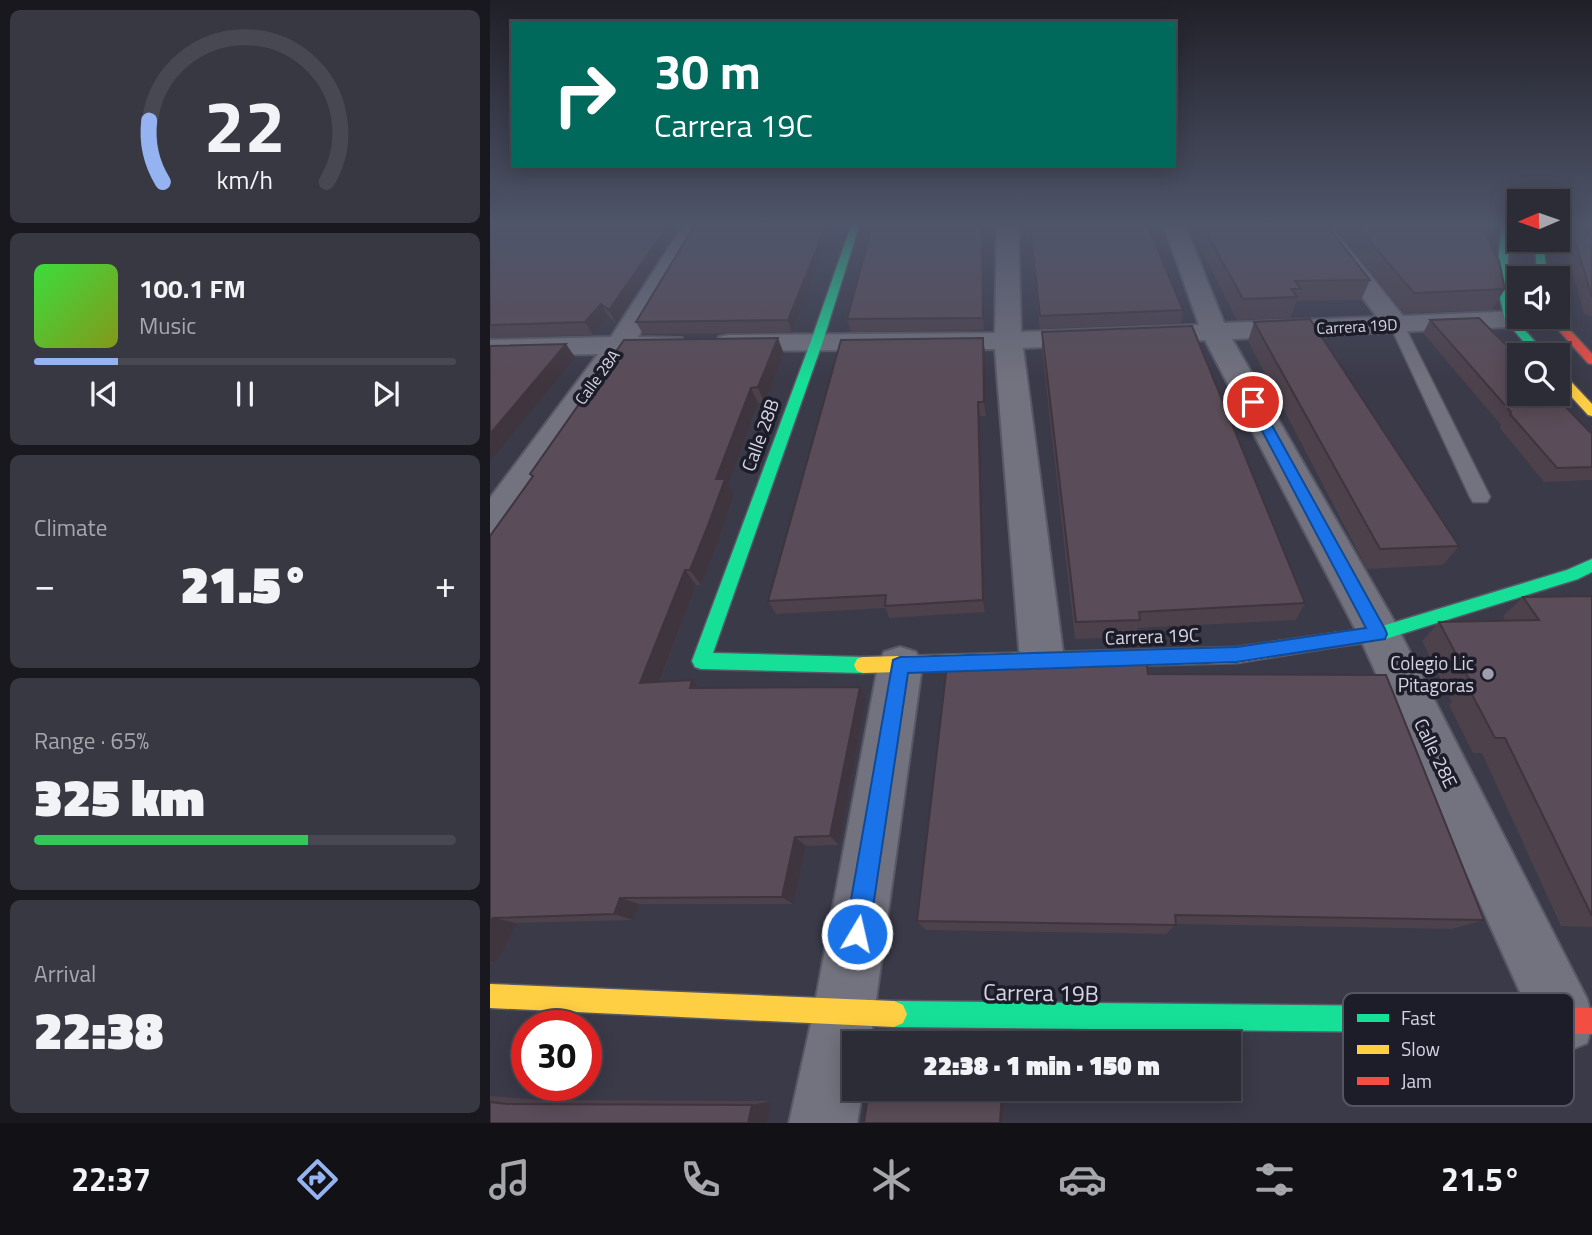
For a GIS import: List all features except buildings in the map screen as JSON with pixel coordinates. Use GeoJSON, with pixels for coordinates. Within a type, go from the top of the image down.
{"type":"FeatureCollection","features":[{"type":"Feature","properties":{"kind":"street","name":"Calle 28A"},"geometry":{"type":"LineString","coordinates":[[490,525],[619,345],[663,275]]}},
{"type":"Feature","properties":{"kind":"street","name":"Calle 28B"},"geometry":{"type":"LineString","coordinates":[[701,661],[839,275]]}},
{"type":"Feature","properties":{"kind":"street"},"geometry":{"type":"LineString","coordinates":[[1007,275],[1008,341],[1042,660]]}},
{"type":"Feature","properties":{"kind":"street","name":"Calle 28E"},"geometry":{"type":"LineString","coordinates":[[1193,275],[1215,333],[1378,634],[1564,993]]}},
{"type":"Feature","properties":{"kind":"street"},"geometry":{"type":"LineString","coordinates":[[1358,275],[1397,325]]}},
{"type":"Feature","properties":{"kind":"street"},"geometry":{"type":"LineString","coordinates":[[1502,275],[1507,307]]}},
{"type":"Feature","properties":{"kind":"street","name":"Carrera 19D"},"geometry":{"type":"LineString","coordinates":[[490,348],[817,341],[1008,341],[1507,320]]}},
{"type":"Feature","properties":{"kind":"street"},"geometry":{"type":"LineString","coordinates":[[1518,329],[1530,343]]}},
{"type":"Feature","properties":{"kind":"street"},"geometry":{"type":"LineString","coordinates":[[1563,329],[1592,361]]}},
{"type":"Feature","properties":{"kind":"street"},"geometry":{"type":"LineString","coordinates":[[1570,388],[1592,411]]}},
{"type":"Feature","properties":{"kind":"street","name":"Carrera 19C"},"geometry":{"type":"LineString","coordinates":[[701,661],[900,666],[1237,654],[1378,634],[1572,575],[1592,565]]}},
{"type":"Feature","properties":{"kind":"street"},"geometry":{"type":"LineString","coordinates":[[822,1123],[844,1014],[900,666]]}},
{"type":"Feature","properties":{"kind":"street","name":"Carrera 19B"},"geometry":{"type":"LineString","coordinates":[[490,996],[844,1014],[1343,1019]]}},
{"type":"Feature","properties":{"kind":"lane"},"geometry":{"type":"LineString","coordinates":[[1397,325],[1480,497]]}},
{"type":"Feature","properties":{"kind":"traffic: fast"},"geometry":{"type":"LineString","coordinates":[[839,275],[701,661],[863,665]]}},
{"type":"Feature","properties":{"kind":"traffic: fast"},"geometry":{"type":"LineString","coordinates":[[1502,275],[1510,320],[1530,343]]}},
{"type":"Feature","properties":{"kind":"traffic: fast"},"geometry":{"type":"LineString","coordinates":[[1335,640],[1379,634],[1572,575],[1592,565]]}},
{"type":"Feature","properties":{"kind":"traffic: fast"},"geometry":{"type":"LineString","coordinates":[[894,1014],[1343,1018]]}},
{"type":"Feature","properties":{"kind":"traffic: slow"},"geometry":{"type":"LineString","coordinates":[[1570,388],[1592,412]]}},
{"type":"Feature","properties":{"kind":"traffic: slow"},"geometry":{"type":"LineString","coordinates":[[863,665],[1237,655],[1335,640]]}},
{"type":"Feature","properties":{"kind":"traffic: slow"},"geometry":{"type":"LineString","coordinates":[[490,996],[894,1014]]}},
{"type":"Feature","properties":{"kind":"traffic: jam"},"geometry":{"type":"LineString","coordinates":[[1563,329],[1592,361]]}},
{"type":"Feature","properties":{"kind":"traffic: jam"},"geometry":{"type":"LineString","coordinates":[[1574,1021],[1592,1021]]}},
{"type":"Feature","properties":{"kind":"place","name":"Colegio Lic Pitagoras"},"geometry":{"type":"Point","coordinates":[1488,674]}},
{"type":"Feature","properties":{"kind":"route"},"geometry":{"type":"LineString","coordinates":[[857,934],[900,666],[1237,654],[1378,634],[1253,402]]}}]}
